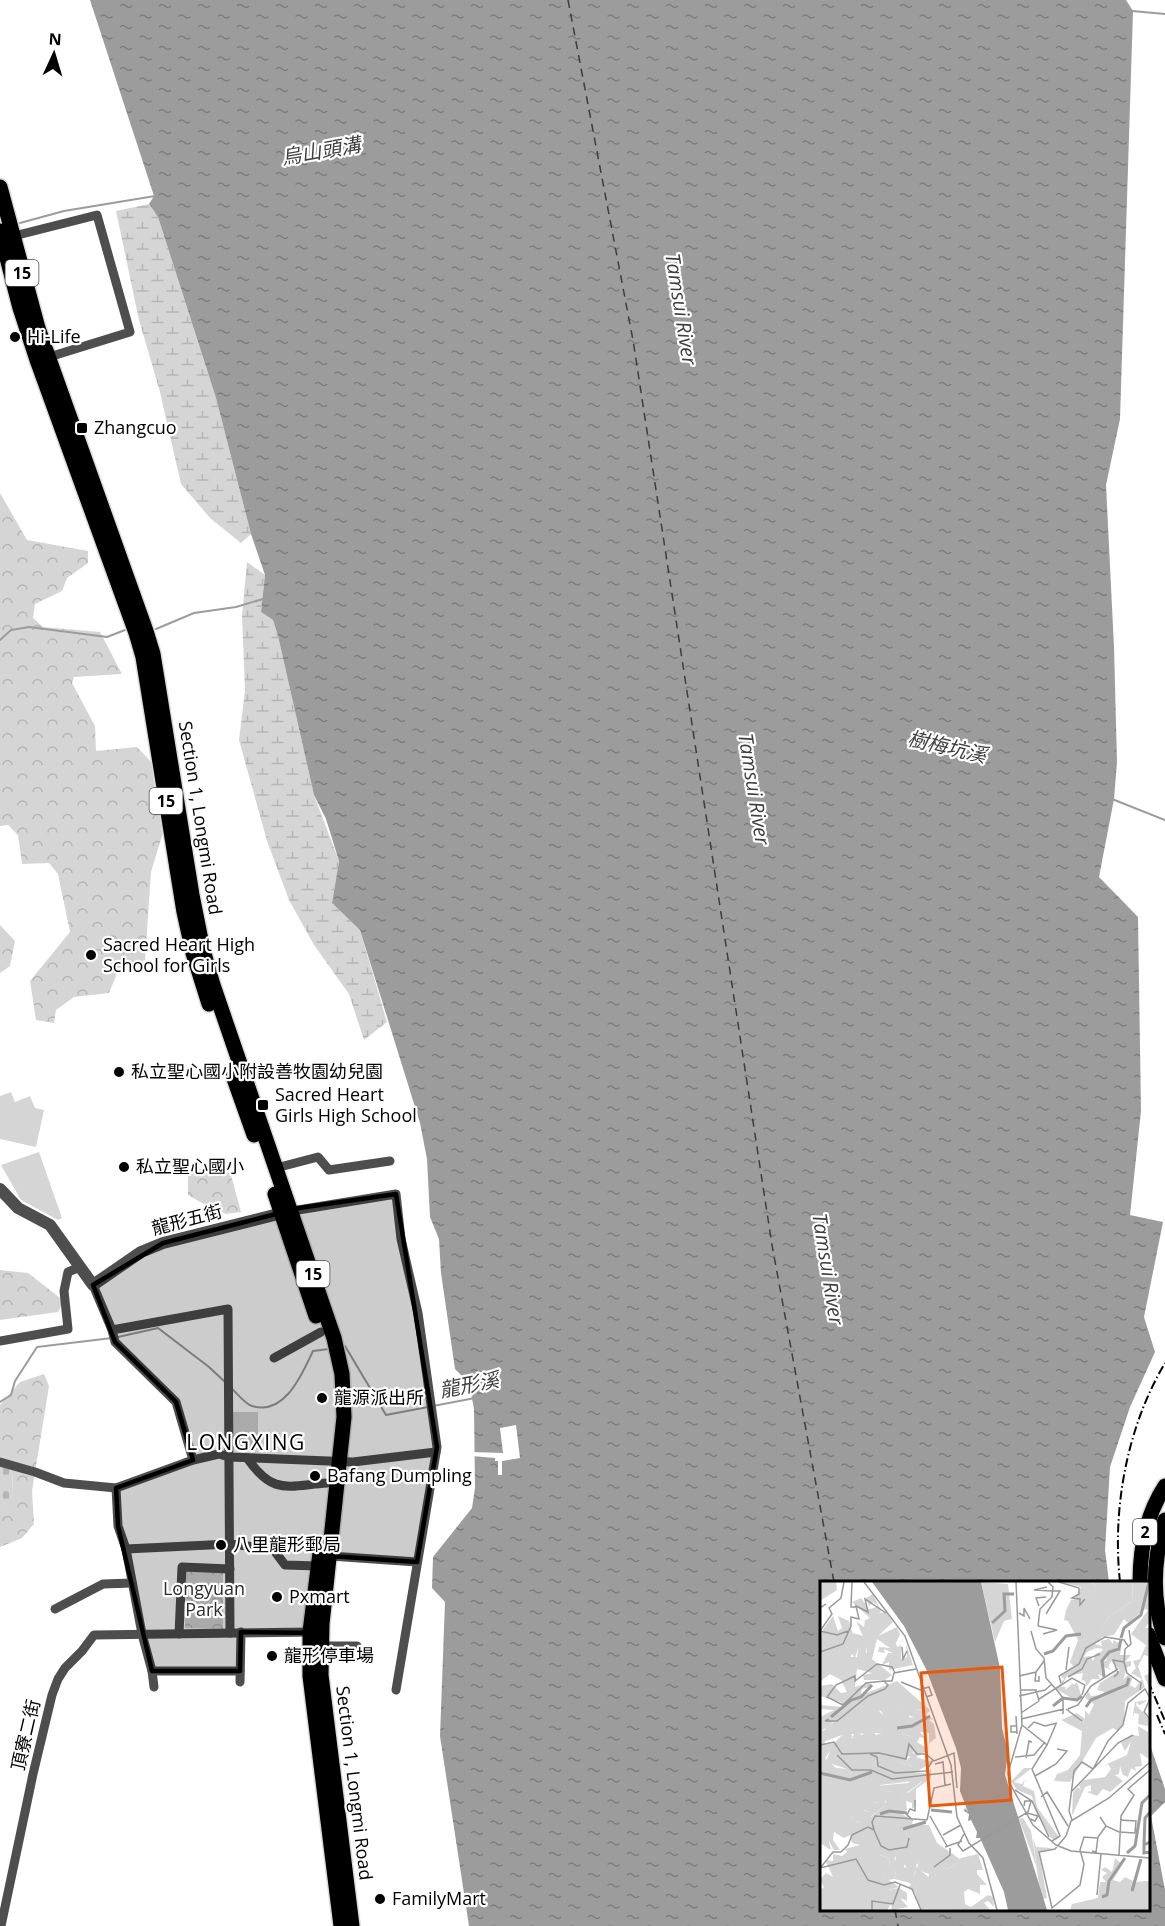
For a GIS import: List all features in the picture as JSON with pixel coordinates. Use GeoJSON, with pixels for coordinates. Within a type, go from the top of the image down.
{"type":"FeatureCollection","features":[{"type":"Feature","properties":{"kind":"main road","name":"15"},"geometry":{"type":"LineString","coordinates":[[0,187],[5,235],[4,268],[43,359]]}},
{"type":"Feature","properties":{"kind":"main road","name":"15"},"geometry":{"type":"LineString","coordinates":[[5,235],[27,292],[43,359]]}},
{"type":"Feature","properties":{"kind":"main road","name":"Section 1, Longmi Road"},"geometry":{"type":"LineString","coordinates":[[43,359],[136,633],[142,657],[184,912],[286,1212],[329,1343],[337,1375],[334,1417],[335,1460],[312,1703],[341,1926]]}},
{"type":"Feature","properties":{"kind":"main road","name":"Section 1, Longmi Road"},"geometry":{"type":"LineString","coordinates":[[203,968],[276,1168],[286,1212]]}},
{"type":"Feature","properties":{"kind":"main road","name":"Section 1, Longmi Road"},"geometry":{"type":"LineString","coordinates":[[324,1561],[327,1483],[335,1460]]}},
{"type":"Feature","properties":{"kind":"main road","name":"2"},"geometry":{"type":"LineString","coordinates":[[1140,1581],[1144,1536],[1165,1486]]}},
{"type":"Feature","properties":{"kind":"main road","name":"2"},"geometry":{"type":"LineString","coordinates":[[1165,1520],[1155,1568],[1155,1597],[1165,1638]]}},
{"type":"Feature","properties":{"kind":"main road","name":"Section 1, Longmi Road"},"geometry":{"type":"LineString","coordinates":[[318,1637],[323,1699],[352,1926]]}},
{"type":"Feature","properties":{"kind":"main road"},"geometry":{"type":"LineString","coordinates":[[1150,1637],[1165,1678]]}},
{"type":"Feature","properties":{"kind":"street"},"geometry":{"type":"LineString","coordinates":[[5,235],[97,215],[130,332],[43,359]]}},
{"type":"Feature","properties":{"kind":"street"},"geometry":{"type":"LineString","coordinates":[[276,1168],[318,1157],[329,1170],[390,1161]]}},
{"type":"Feature","properties":{"kind":"street"},"geometry":{"type":"LineString","coordinates":[[0,1189],[18,1208],[50,1225],[80,1267],[93,1286],[113,1335],[176,1402],[193,1460]]}},
{"type":"Feature","properties":{"kind":"street"},"geometry":{"type":"LineString","coordinates":[[286,1212],[396,1194],[401,1239],[418,1313],[433,1413],[436,1452],[396,1690]]}},
{"type":"Feature","properties":{"kind":"street","name":"龍形五街"},"geometry":{"type":"LineString","coordinates":[[93,1286],[141,1252],[163,1243],[286,1212]]}},
{"type":"Feature","properties":{"kind":"street"},"geometry":{"type":"LineString","coordinates":[[0,1341],[68,1329],[64,1291],[68,1272],[80,1267]]}},
{"type":"Feature","properties":{"kind":"street"},"geometry":{"type":"LineString","coordinates":[[113,1335],[228,1309],[230,1633]]}},
{"type":"Feature","properties":{"kind":"street"},"geometry":{"type":"LineString","coordinates":[[274,1358],[329,1343]]}},
{"type":"Feature","properties":{"kind":"street"},"geometry":{"type":"LineString","coordinates":[[0,1462],[64,1483],[116,1488],[193,1460],[219,1454],[229,1457],[353,1462],[436,1452]]}},
{"type":"Feature","properties":{"kind":"street"},"geometry":{"type":"LineString","coordinates":[[247,1458],[265,1480],[282,1486],[327,1483]]}},
{"type":"Feature","properties":{"kind":"street"},"geometry":{"type":"LineString","coordinates":[[116,1488],[118,1527],[126,1549],[154,1687]]}},
{"type":"Feature","properties":{"kind":"street"},"geometry":{"type":"LineString","coordinates":[[126,1549],[230,1544],[273,1549],[285,1565],[324,1561],[417,1562]]}},
{"type":"Feature","properties":{"kind":"street"},"geometry":{"type":"LineString","coordinates":[[179,1634],[182,1567],[230,1569]]}},
{"type":"Feature","properties":{"kind":"street"},"geometry":{"type":"LineString","coordinates":[[55,1609],[103,1584],[132,1582]]}},
{"type":"Feature","properties":{"kind":"street"},"geometry":{"type":"LineString","coordinates":[[142,1634],[241,1632],[318,1637],[357,1646]]}},
{"type":"Feature","properties":{"kind":"street"},"geometry":{"type":"LineString","coordinates":[[240,1682],[241,1632]]}},
{"type":"Feature","properties":{"kind":"street","name":"頂寮二街"},"geometry":{"type":"LineString","coordinates":[[1,1926],[33,1774],[58,1679],[94,1635],[142,1634]]}},
{"type":"Feature","properties":{"kind":"street"},"geometry":{"type":"LineString","coordinates":[[152,1671],[240,1671]]}},
{"type":"Feature","properties":{"kind":"highlighted area"},"geometry":{"type":"Polygon","coordinates":[[[396,1194],[437,1447],[417,1562],[330,1556],[322,1633],[241,1632],[240,1671],[152,1671],[118,1526],[116,1488],[193,1460],[176,1402],[115,1342],[93,1285],[163,1243],[299,1208],[396,1194]]]}},
{"type":"Feature","properties":{"kind":"green space"},"geometry":{"type":"Polygon","coordinates":[[[149,204],[158,217],[216,398],[251,534],[241,543],[210,518],[181,484],[160,392],[139,320],[116,211],[149,204]]]}},
{"type":"Feature","properties":{"kind":"green space"},"geometry":{"type":"Polygon","coordinates":[[[0,493],[27,540],[88,551],[88,563],[67,578],[62,591],[35,604],[33,618],[43,627],[100,632],[122,674],[74,677],[72,683],[95,726],[96,751],[137,747],[153,764],[165,826],[151,872],[145,960],[118,971],[109,993],[74,997],[56,1010],[54,1023],[36,1020],[30,981],[70,932],[58,874],[49,863],[22,864],[18,835],[8,825],[0,826],[0,493]]]}},
{"type":"Feature","properties":{"kind":"green space"},"geometry":{"type":"Polygon","coordinates":[[[247,562],[265,575],[261,612],[273,620],[314,795],[339,861],[332,903],[360,930],[387,1022],[364,1040],[349,994],[314,945],[289,900],[267,841],[239,740],[245,690],[242,616],[247,562]]]}},
{"type":"Feature","properties":{"kind":"green space"},"geometry":{"type":"Polygon","coordinates":[[[0,925],[15,941],[10,966],[0,973],[0,925]]]}},
{"type":"Feature","properties":{"kind":"green space"},"geometry":{"type":"Polygon","coordinates":[[[11,1092],[15,1102],[30,1096],[35,1108],[44,1110],[36,1147],[0,1139],[0,1096],[11,1092]]]}},
{"type":"Feature","properties":{"kind":"green space"},"geometry":{"type":"Polygon","coordinates":[[[39,1152],[62,1218],[58,1220],[21,1200],[1,1165],[39,1152]]]}},
{"type":"Feature","properties":{"kind":"green space"},"geometry":{"type":"Polygon","coordinates":[[[226,1157],[241,1212],[226,1214],[188,1195],[188,1174],[226,1157]]]}},
{"type":"Feature","properties":{"kind":"green space"},"geometry":{"type":"Polygon","coordinates":[[[0,1270],[28,1273],[64,1301],[58,1312],[0,1320],[0,1270]]]}},
{"type":"Feature","properties":{"kind":"green space"},"geometry":{"type":"Polygon","coordinates":[[[44,1374],[49,1386],[32,1491],[34,1524],[22,1538],[0,1547],[0,1512],[4,1511],[13,1494],[12,1467],[0,1457],[0,1405],[20,1382],[44,1374]]]}},
{"type":"Feature","properties":{"kind":"green space"},"geometry":{"type":"Polygon","coordinates":[[[233,1412],[258,1412],[258,1449],[232,1448],[233,1412]]]}},
{"type":"Feature","properties":{"kind":"green space"},"geometry":{"type":"Polygon","coordinates":[[[0,1466],[12,1467],[13,1494],[4,1512],[0,1512],[0,1466]]]}},
{"type":"Feature","properties":{"kind":"green space","name":"Longyuan Park"},"geometry":{"type":"Polygon","coordinates":[[[223,1570],[223,1629],[185,1628],[186,1571],[223,1570]]]}},
{"type":"Feature","properties":{"kind":"water","name":"Tamsui River"},"geometry":{"type":"Polygon","coordinates":[[[90,0],[1126,0],[1133,11],[1120,419],[1106,485],[1117,762],[1114,799],[1099,877],[1138,917],[1141,1111],[1130,1215],[1163,1222],[1144,1317],[1155,1352],[1130,1407],[1110,1467],[1105,1550],[1109,1581],[820,1581],[820,1911],[1150,1911],[1150,1745],[1165,1789],[1165,1802],[1151,1816],[1165,1890],[1165,1926],[469,1926],[440,1736],[445,1602],[432,1588],[433,1557],[472,1508],[475,1488],[474,1409],[469,1383],[455,1369],[441,1273],[439,1239],[430,1217],[427,1159],[420,1123],[360,930],[332,903],[339,861],[326,819],[314,795],[273,620],[261,612],[265,575],[251,534],[216,398],[158,217],[149,204],[154,196],[90,0]]]}},
{"type":"Feature","properties":{"kind":"pier"},"geometry":{"type":"Polygon","coordinates":[[[516,1425],[520,1458],[502,1461],[502,1475],[498,1475],[498,1461],[495,1461],[495,1458],[471,1456],[471,1452],[503,1453],[500,1428],[516,1425]]]}},
{"type":"Feature","properties":{"kind":"waterway"},"geometry":{"type":"LineString","coordinates":[[1132,11],[1165,14]]}},
{"type":"Feature","properties":{"kind":"waterway","name":"烏山頭溝"},"geometry":{"type":"LineString","coordinates":[[20,223],[64,211],[155,196]]}},
{"type":"Feature","properties":{"kind":"waterway"},"geometry":{"type":"LineString","coordinates":[[156,629],[194,613],[236,607],[263,599]]}},
{"type":"Feature","properties":{"kind":"waterway"},"geometry":{"type":"LineString","coordinates":[[0,640],[11,630],[29,627],[107,637],[125,630]]}},
{"type":"Feature","properties":{"kind":"waterway","name":"樹梅坑溪"},"geometry":{"type":"LineString","coordinates":[[1112,799],[1165,820]]}},
{"type":"Feature","properties":{"kind":"waterway","name":"龍形溪"},"geometry":{"type":"LineString","coordinates":[[118,1337],[158,1328],[225,1382]]}},
{"type":"Feature","properties":{"kind":"waterway","name":"龍形溪"},"geometry":{"type":"LineString","coordinates":[[0,1402],[11,1395],[15,1381],[37,1347],[112,1338]]}},
{"type":"Feature","properties":{"kind":"waterway","name":"龍形溪"},"geometry":{"type":"LineString","coordinates":[[341,1347],[345,1346],[386,1415],[428,1407]]}},
{"type":"Feature","properties":{"kind":"waterway","name":"龍形溪"},"geometry":{"type":"LineString","coordinates":[[231,1388],[249,1405],[264,1407],[274,1405],[291,1391],[313,1351],[329,1349]]}},
{"type":"Feature","properties":{"kind":"waterway","name":"龍形溪"},"geometry":{"type":"LineString","coordinates":[[433,1406],[475,1398]]}},
{"type":"Feature","properties":{"kind":"ferry route"},"geometry":{"type":"LineString","coordinates":[[568,0],[633,340],[772,1245],[834,1581]]}},
{"type":"Feature","properties":{"kind":"ferry route"},"geometry":{"type":"LineString","coordinates":[[895,1911],[898,1926]]}},
{"type":"Feature","properties":{"kind":"railway"},"geometry":{"type":"LineString","coordinates":[[1120,1581],[1118,1526],[1125,1469],[1141,1414],[1165,1363]]}},
{"type":"Feature","properties":{"kind":"railway"},"geometry":{"type":"LineString","coordinates":[[1150,1686],[1165,1721]]}},
{"type":"Feature","properties":{"kind":"railway"},"geometry":{"type":"LineString","coordinates":[[1157,1715],[1165,1734]]}},
{"type":"Feature","properties":{"kind":"place","name":"Hi-Life"},"geometry":{"type":"Point","coordinates":[15,337]}},
{"type":"Feature","properties":{"kind":"place","name":"Zhangcuo"},"geometry":{"type":"Point","coordinates":[82,428]}},
{"type":"Feature","properties":{"kind":"place","name":"Sacred Heart High School for Girls"},"geometry":{"type":"Point","coordinates":[91,955]}},
{"type":"Feature","properties":{"kind":"place","name":"私立聖心國小附設善牧園幼兒園"},"geometry":{"type":"Point","coordinates":[119,1072]}},
{"type":"Feature","properties":{"kind":"place","name":"Sacred Heart Girls High School"},"geometry":{"type":"Point","coordinates":[263,1105]}},
{"type":"Feature","properties":{"kind":"place","name":"私立聖心國小"},"geometry":{"type":"Point","coordinates":[124,1167]}},
{"type":"Feature","properties":{"kind":"place","name":"龍源派出所"},"geometry":{"type":"Point","coordinates":[322,1398]}},
{"type":"Feature","properties":{"kind":"place","name":"Bafang Dumpling"},"geometry":{"type":"Point","coordinates":[315,1476]}},
{"type":"Feature","properties":{"kind":"place","name":"八里龍形郵局"},"geometry":{"type":"Point","coordinates":[221,1545]}},
{"type":"Feature","properties":{"kind":"place","name":"Pxmart"},"geometry":{"type":"Point","coordinates":[277,1597]}},
{"type":"Feature","properties":{"kind":"place","name":"龍形停車場"},"geometry":{"type":"Point","coordinates":[272,1656]}},
{"type":"Feature","properties":{"kind":"place","name":"FamilyMart"},"geometry":{"type":"Point","coordinates":[380,1899]}},
{"type":"Feature","properties":{"kind":"district","name":"LONGXING"},"geometry":{"type":"Point","coordinates":[246,1443]}}]}
